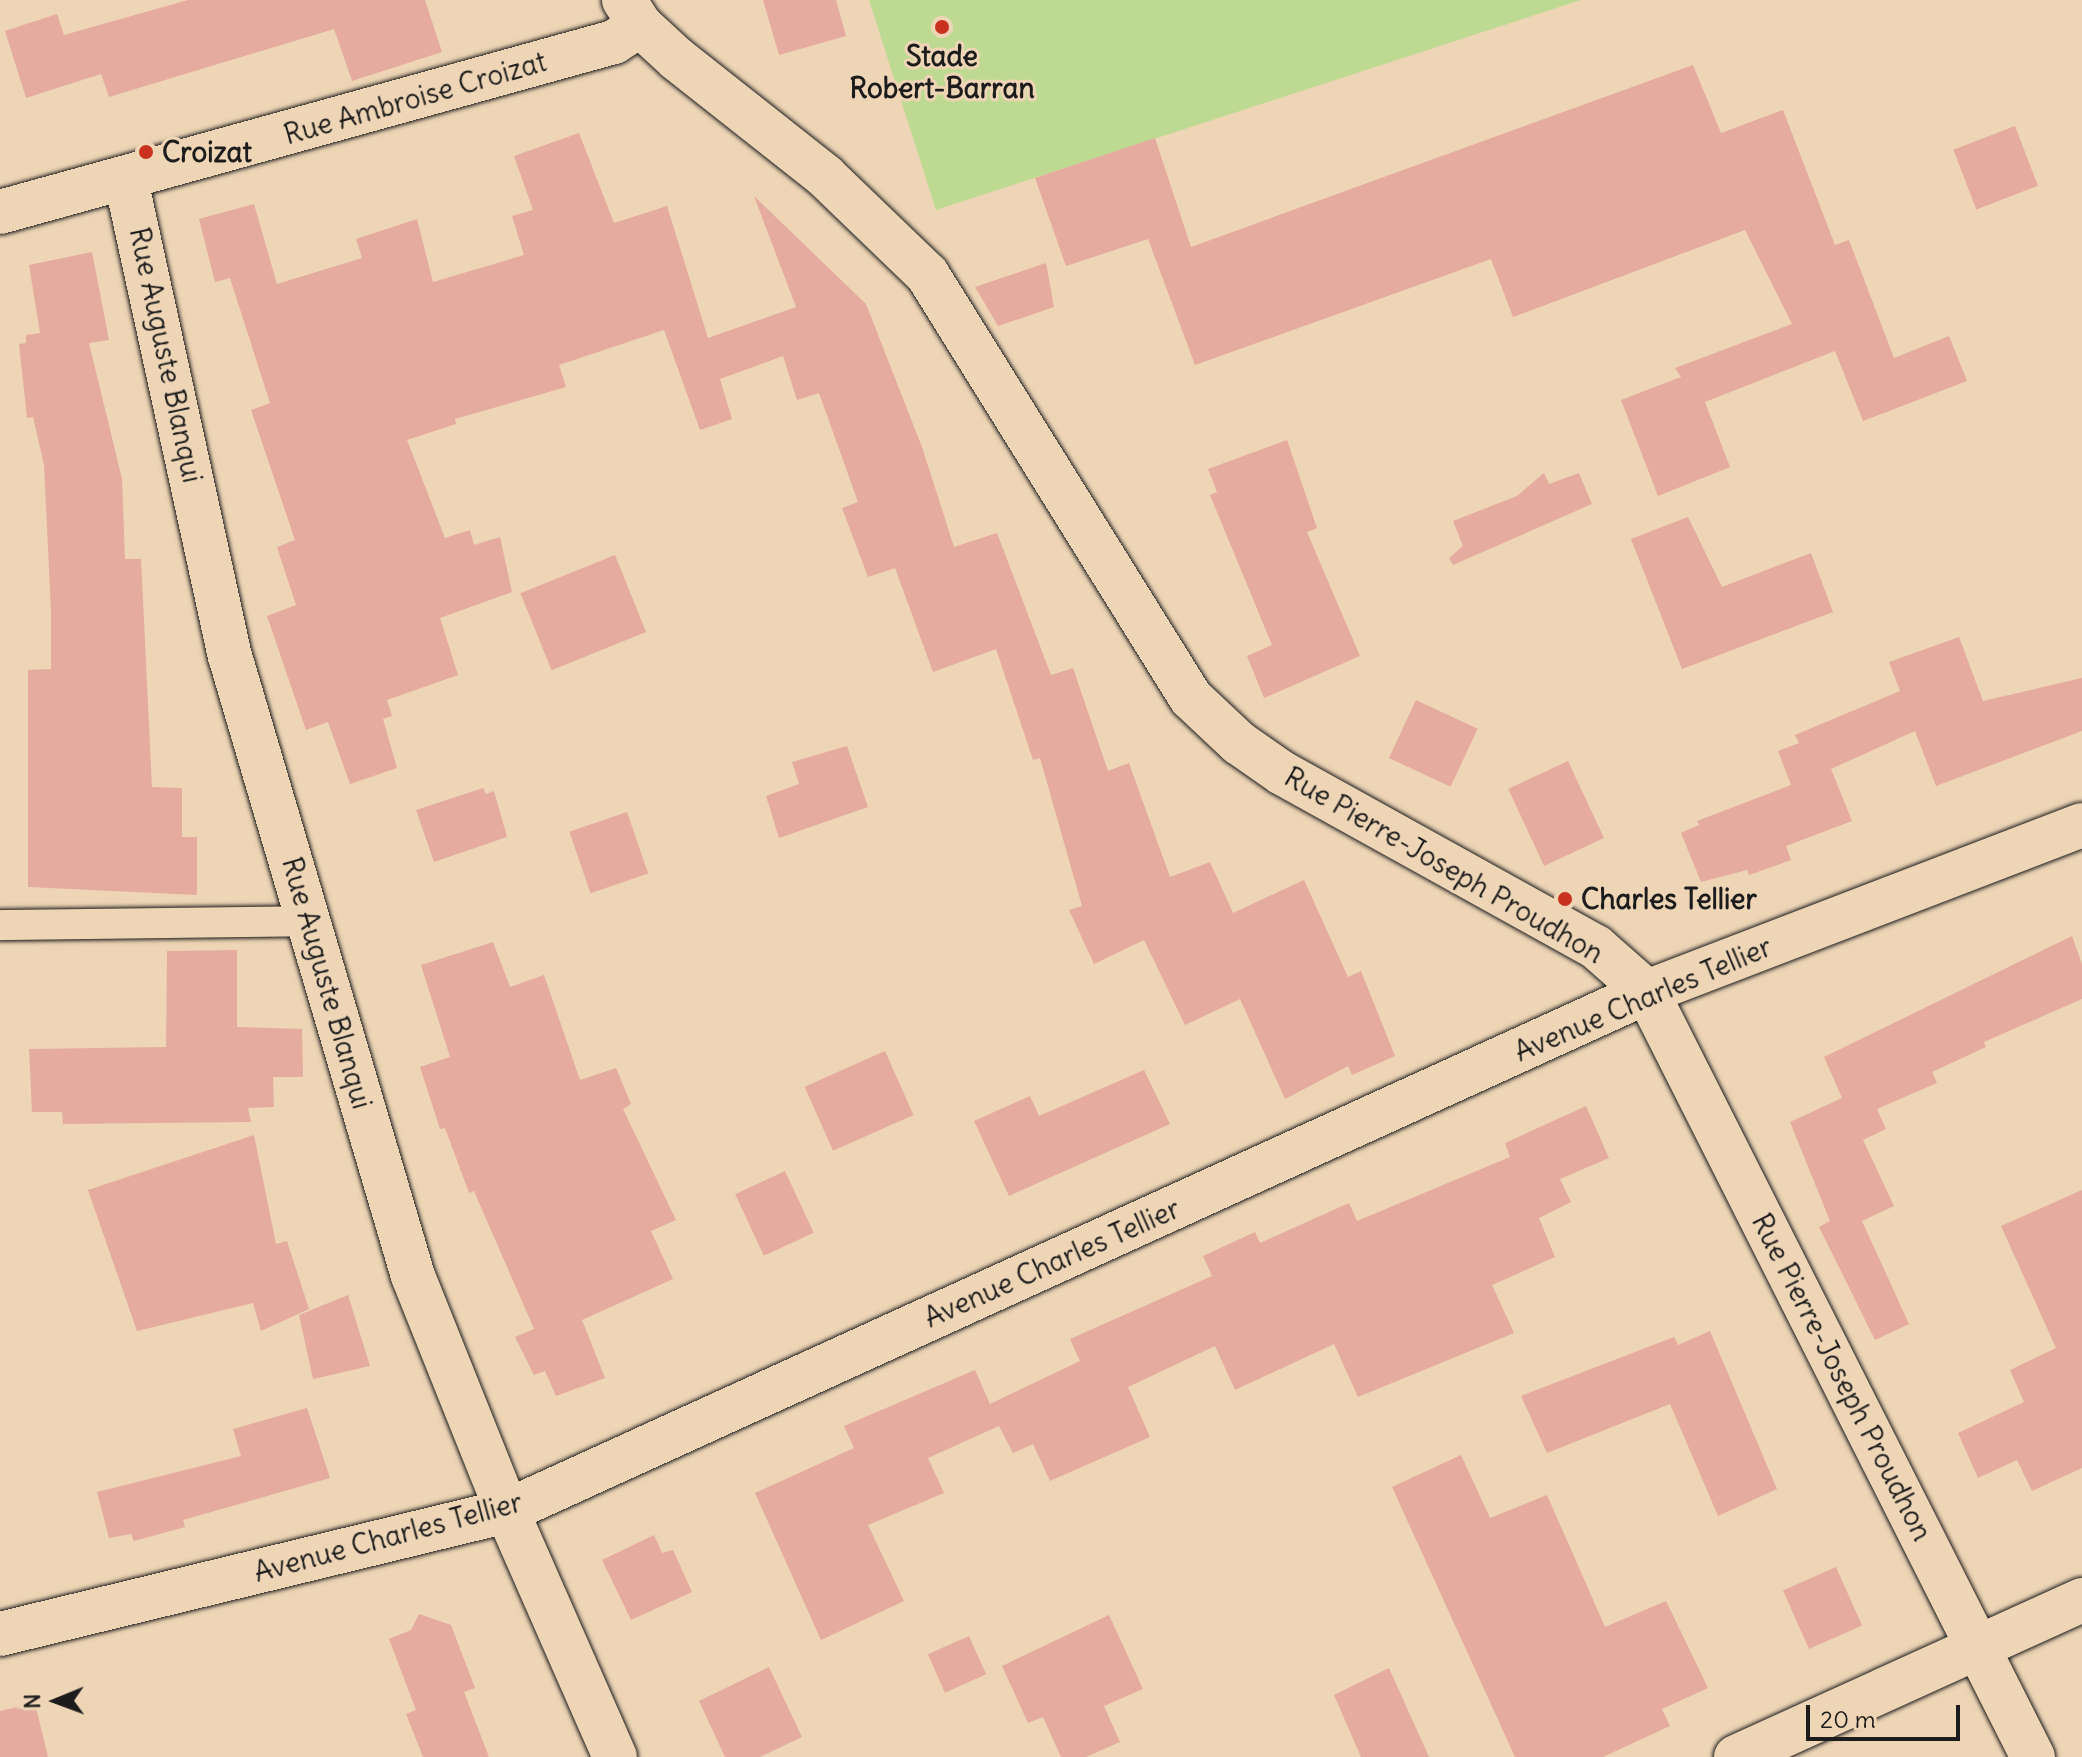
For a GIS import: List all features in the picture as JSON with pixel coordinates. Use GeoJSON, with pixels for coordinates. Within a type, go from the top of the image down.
{"type":"FeatureCollection","features":[{"type":"Feature","properties":{"kind":"street","name":"Rue Ambroise Croizat"},"geometry":{"type":"LineString","coordinates":[[0,212],[126,180],[614,42],[632,13]]}},
{"type":"Feature","properties":{"kind":"street","name":"Rue Pierre-Joseph Proudhon"},"geometry":{"type":"LineString","coordinates":[[632,13],[825,176],[927,274],[1191,698],[1239,743],[1282,773],[1596,947],[1647,992],[2033,1757]]}},
{"type":"Feature","properties":{"kind":"street","name":"Rue Auguste Blanqui"},"geometry":{"type":"LineString","coordinates":[[126,180],[230,656],[413,1276],[507,1511],[615,1757]]}},
{"type":"Feature","properties":{"kind":"street","name":"Avenue Charles Tellier"},"geometry":{"type":"LineString","coordinates":[[0,1634],[507,1511],[1647,992],[2082,825]]}},
{"type":"Feature","properties":{"kind":"street"},"geometry":{"type":"LineString","coordinates":[[1736,1757],[2082,1600]]}},
{"type":"Feature","properties":{"kind":"lane"},"geometry":{"type":"LineString","coordinates":[[0,925],[310,921]]}},
{"type":"Feature","properties":{"kind":"green space"},"geometry":{"type":"Polygon","coordinates":[[[869,0],[1581,0],[936,210],[869,0]]]}},
{"type":"Feature","properties":{"kind":"building"},"geometry":{"type":"Polygon","coordinates":[[[188,0],[425,0],[442,52],[352,81],[334,29],[109,97],[101,74],[26,98],[5,31],[57,14],[64,35],[188,0]]]}},
{"type":"Feature","properties":{"kind":"building"},"geometry":{"type":"Polygon","coordinates":[[[763,0],[836,0],[846,36],[779,55],[763,0]]]}},
{"type":"Feature","properties":{"kind":"building"},"geometry":{"type":"Polygon","coordinates":[[[1693,65],[1721,133],[1783,110],[1835,245],[1849,240],[1894,358],[1949,336],[1967,381],[1863,421],[1835,351],[1705,402],[1730,467],[1658,496],[1621,400],[1681,377],[1675,368],[1792,324],[1745,230],[1513,317],[1491,259],[1195,365],[1148,239],[1066,266],[1035,178],[1155,138],[1191,247],[1693,65]]]}},
{"type":"Feature","properties":{"kind":"building"},"geometry":{"type":"Polygon","coordinates":[[[2015,126],[2038,186],[1976,209],[1953,150],[2015,126]]]}},
{"type":"Feature","properties":{"kind":"building"},"geometry":{"type":"Polygon","coordinates":[[[579,133],[614,223],[667,206],[708,338],[796,307],[754,196],[866,304],[922,447],[954,547],[997,533],[1051,675],[1073,668],[1108,771],[1129,763],[1170,877],[1210,862],[1233,913],[1304,880],[1348,977],[1361,971],[1395,1056],[1352,1075],[1348,1066],[1285,1099],[1240,999],[1185,1025],[1144,940],[1094,964],[1069,910],[1082,906],[1040,758],[1033,760],[996,649],[933,672],[895,568],[868,577],[842,508],[858,502],[819,393],[797,400],[783,356],[720,379],[732,419],[700,430],[664,330],[559,365],[566,387],[455,419],[456,424],[407,440],[445,538],[470,530],[474,545],[500,537],[512,592],[440,618],[458,675],[387,700],[392,716],[383,719],[397,768],[350,784],[328,722],[306,730],[267,616],[296,605],[277,547],[295,540],[251,410],[270,403],[230,278],[215,282],[199,219],[254,204],[277,284],[362,258],[356,239],[417,219],[433,282],[524,255],[512,216],[533,210],[514,156],[579,133]]]}},
{"type":"Feature","properties":{"kind":"building"},"geometry":{"type":"Polygon","coordinates":[[[92,252],[109,340],[89,343],[122,479],[125,559],[141,559],[152,787],[182,788],[182,837],[197,837],[197,895],[28,887],[28,670],[51,669],[51,612],[44,465],[33,417],[27,418],[19,344],[26,343],[26,335],[40,333],[29,265],[92,252]]]}},
{"type":"Feature","properties":{"kind":"building"},"geometry":{"type":"Polygon","coordinates":[[[1046,263],[1054,307],[998,326],[975,287],[1046,263]]]}},
{"type":"Feature","properties":{"kind":"building"},"geometry":{"type":"Polygon","coordinates":[[[1287,440],[1317,528],[1307,532],[1360,656],[1264,698],[1247,656],[1272,645],[1210,495],[1217,492],[1208,469],[1287,440]]]}},
{"type":"Feature","properties":{"kind":"building"},"geometry":{"type":"Polygon","coordinates":[[[1544,473],[1549,484],[1579,473],[1592,504],[1453,565],[1449,558],[1463,546],[1453,521],[1517,496],[1544,473]]]}},
{"type":"Feature","properties":{"kind":"building"},"geometry":{"type":"Polygon","coordinates":[[[1688,517],[1722,587],[1811,553],[1833,612],[1682,669],[1631,539],[1688,517]]]}},
{"type":"Feature","properties":{"kind":"building"},"geometry":{"type":"Polygon","coordinates":[[[615,555],[646,632],[552,670],[520,593],[615,555]]]}},
{"type":"Feature","properties":{"kind":"building"},"geometry":{"type":"Polygon","coordinates":[[[1959,637],[1983,701],[2082,678],[2082,731],[1936,786],[1915,731],[1831,769],[1852,821],[1786,846],[1791,860],[1749,875],[1747,870],[1701,882],[1681,833],[1699,825],[1697,821],[1791,785],[1778,751],[1799,743],[1795,735],[1900,691],[1889,662],[1959,637]]]}},
{"type":"Feature","properties":{"kind":"building"},"geometry":{"type":"Polygon","coordinates":[[[1416,700],[1478,729],[1451,787],[1389,758],[1416,700]]]}},
{"type":"Feature","properties":{"kind":"building"},"geometry":{"type":"Polygon","coordinates":[[[847,746],[868,807],[779,838],[766,796],[799,784],[792,762],[847,746]]]}},
{"type":"Feature","properties":{"kind":"building"},"geometry":{"type":"Polygon","coordinates":[[[1568,761],[1604,838],[1544,866],[1508,789],[1568,761]]]}},
{"type":"Feature","properties":{"kind":"building"},"geometry":{"type":"Polygon","coordinates":[[[483,788],[486,794],[494,791],[507,837],[434,862],[416,810],[483,788]]]}},
{"type":"Feature","properties":{"kind":"building"},"geometry":{"type":"Polygon","coordinates":[[[627,812],[648,873],[590,893],[569,832],[627,812]]]}},
{"type":"Feature","properties":{"kind":"building"},"geometry":{"type":"Polygon","coordinates":[[[2072,936],[2082,964],[2082,999],[1984,1042],[1986,1047],[1932,1072],[1937,1083],[1877,1109],[1886,1129],[1863,1140],[1894,1206],[1862,1221],[1909,1324],[1875,1340],[1819,1227],[1830,1221],[1790,1122],[1842,1098],[1824,1057],[2072,936]]]}},
{"type":"Feature","properties":{"kind":"building"},"geometry":{"type":"Polygon","coordinates":[[[493,942],[510,987],[544,975],[580,1080],[616,1068],[631,1104],[623,1109],[676,1220],[651,1231],[673,1279],[582,1320],[605,1378],[556,1396],[545,1371],[534,1375],[515,1337],[534,1329],[474,1191],[469,1193],[445,1128],[440,1129],[420,1067],[450,1057],[421,965],[493,942]]]}},
{"type":"Feature","properties":{"kind":"building"},"geometry":{"type":"Polygon","coordinates":[[[237,950],[237,1027],[302,1029],[303,1077],[273,1077],[274,1107],[248,1108],[251,1122],[63,1124],[62,1112],[32,1112],[29,1049],[166,1047],[167,951],[237,950]]]}},
{"type":"Feature","properties":{"kind":"building"},"geometry":{"type":"Polygon","coordinates":[[[885,1051],[913,1115],[833,1151],[805,1087],[885,1051]]]}},
{"type":"Feature","properties":{"kind":"building"},"geometry":{"type":"Polygon","coordinates":[[[1144,1070],[1170,1124],[1009,1196],[974,1121],[1030,1096],[1039,1116],[1144,1070]]]}},
{"type":"Feature","properties":{"kind":"building"},"geometry":{"type":"Polygon","coordinates":[[[1586,1106],[1609,1158],[1560,1179],[1571,1202],[1539,1218],[1555,1257],[1492,1285],[1514,1333],[1358,1397],[1334,1344],[1235,1390],[1215,1346],[1128,1387],[1150,1437],[1050,1481],[1033,1444],[1013,1453],[999,1426],[928,1458],[944,1493],[868,1525],[904,1601],[821,1640],[755,1493],[854,1448],[844,1426],[975,1370],[990,1404],[1080,1361],[1070,1339],[1212,1276],[1203,1256],[1255,1232],[1260,1243],[1349,1203],[1357,1221],[1510,1157],[1505,1143],[1586,1106]]]}},
{"type":"Feature","properties":{"kind":"building"},"geometry":{"type":"Polygon","coordinates":[[[254,1135],[276,1244],[287,1241],[309,1309],[261,1331],[253,1303],[137,1331],[88,1190],[254,1135]]]}},
{"type":"Feature","properties":{"kind":"building"},"geometry":{"type":"Polygon","coordinates":[[[785,1171],[814,1233],[764,1256],[735,1194],[785,1171]]]}},
{"type":"Feature","properties":{"kind":"building"},"geometry":{"type":"Polygon","coordinates":[[[2082,1190],[2082,1468],[2032,1491],[2017,1460],[1978,1478],[1958,1433],[2024,1402],[2010,1370],[2056,1348],[2001,1226],[2082,1190]]]}},
{"type":"Feature","properties":{"kind":"building"},"geometry":{"type":"Polygon","coordinates":[[[348,1295],[370,1366],[313,1379],[299,1315],[348,1295]]]}},
{"type":"Feature","properties":{"kind":"building"},"geometry":{"type":"Polygon","coordinates":[[[1710,1331],[1777,1489],[1718,1516],[1670,1404],[1547,1453],[1521,1396],[1674,1337],[1678,1345],[1710,1331]]]}},
{"type":"Feature","properties":{"kind":"building"},"geometry":{"type":"Polygon","coordinates":[[[307,1408],[330,1478],[183,1520],[185,1527],[134,1541],[131,1534],[109,1538],[97,1492],[241,1456],[233,1429],[307,1408]]]}},
{"type":"Feature","properties":{"kind":"building"},"geometry":{"type":"Polygon","coordinates":[[[1461,1455],[1490,1518],[1547,1495],[1605,1627],[1666,1601],[1708,1688],[1662,1709],[1670,1726],[1603,1757],[1515,1757],[1392,1487],[1461,1455]]]}},
{"type":"Feature","properties":{"kind":"building"},"geometry":{"type":"Polygon","coordinates":[[[654,1535],[662,1553],[673,1550],[692,1592],[631,1620],[602,1560],[654,1535]]]}},
{"type":"Feature","properties":{"kind":"building"},"geometry":{"type":"Polygon","coordinates":[[[1836,1567],[1862,1625],[1809,1649],[1783,1591],[1836,1567]]]}},
{"type":"Feature","properties":{"kind":"building"},"geometry":{"type":"Polygon","coordinates":[[[419,1614],[451,1625],[475,1688],[464,1692],[489,1757],[423,1757],[406,1714],[416,1710],[389,1639],[411,1630],[419,1614]]]}},
{"type":"Feature","properties":{"kind":"building"},"geometry":{"type":"Polygon","coordinates":[[[1109,1615],[1143,1689],[1104,1706],[1120,1742],[1086,1757],[1061,1757],[1043,1717],[1028,1723],[1002,1666],[1109,1615]]]}},
{"type":"Feature","properties":{"kind":"building"},"geometry":{"type":"Polygon","coordinates":[[[969,1636],[986,1674],[945,1693],[928,1654],[969,1636]]]}},
{"type":"Feature","properties":{"kind":"building"},"geometry":{"type":"Polygon","coordinates":[[[769,1667],[802,1737],[760,1757],[725,1757],[699,1701],[769,1667]]]}},
{"type":"Feature","properties":{"kind":"building"},"geometry":{"type":"Polygon","coordinates":[[[1389,1668],[1429,1757],[1361,1757],[1334,1695],[1389,1668]]]}},
{"type":"Feature","properties":{"kind":"building"},"geometry":{"type":"Polygon","coordinates":[[[35,1703],[48,1757],[0,1757],[0,1711],[35,1703]]]}},
{"type":"Feature","properties":{"kind":"place","name":"Stade Robert-Barran"},"geometry":{"type":"Point","coordinates":[942,27]}},
{"type":"Feature","properties":{"kind":"place","name":"Croizat"},"geometry":{"type":"Point","coordinates":[146,152]}},
{"type":"Feature","properties":{"kind":"place","name":"Charles Tellier"},"geometry":{"type":"Point","coordinates":[1565,899]}}]}
